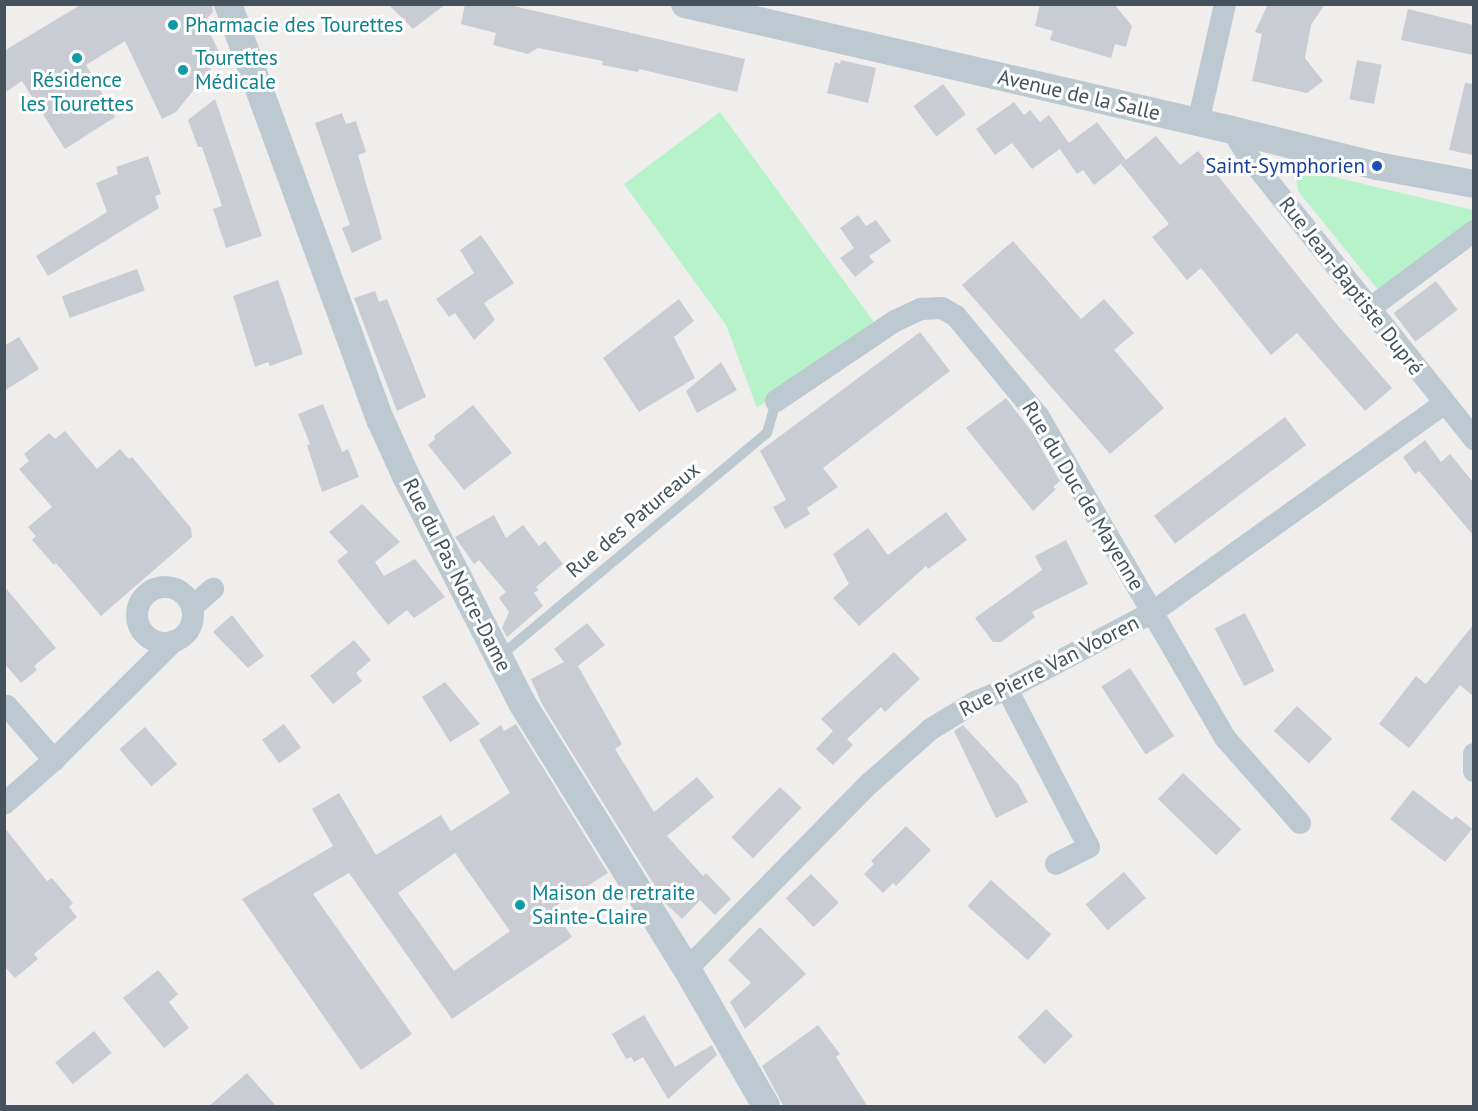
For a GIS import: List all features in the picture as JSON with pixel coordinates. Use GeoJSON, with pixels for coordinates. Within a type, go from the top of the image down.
{"type":"FeatureCollection","features":[{"type":"Feature","properties":{"kind":"street","name":"Rue du Pas Notre-Dame"},"geometry":{"type":"LineString","coordinates":[[228,4],[381,421],[406,476],[522,703],[687,969],[766,1107]]}},
{"type":"Feature","properties":{"kind":"street","name":"Avenue de la Salle"},"geometry":{"type":"LineString","coordinates":[[685,4],[1232,130],[1377,166],[1473,184]]}},
{"type":"Feature","properties":{"kind":"street"},"geometry":{"type":"LineString","coordinates":[[1198,123],[1225,4]]}},
{"type":"Feature","properties":{"kind":"street","name":"Rue Jean-Baptiste Dupré"},"geometry":{"type":"LineString","coordinates":[[1232,130],[1249,157],[1473,439]]}},
{"type":"Feature","properties":{"kind":"street"},"geometry":{"type":"LineString","coordinates":[[1369,309],[1473,231]]}},
{"type":"Feature","properties":{"kind":"street","name":"Rue du Duc de Mayenne"},"geometry":{"type":"LineString","coordinates":[[777,401],[895,321],[921,309],[942,308],[956,316],[1039,417],[1226,739],[1300,823]]}},
{"type":"Feature","properties":{"kind":"street","name":"Rue Pierre Van Vooren"},"geometry":{"type":"LineString","coordinates":[[687,969],[870,784],[922,737],[975,702],[1006,689],[1153,612],[1444,404]]}},
{"type":"Feature","properties":{"kind":"street"},"geometry":{"type":"LineString","coordinates":[[4,804],[54,760],[174,641],[188,631],[192,624],[192,606],[181,592],[163,587],[154,590],[141,603],[138,621],[141,630],[156,641],[174,641]]}},
{"type":"Feature","properties":{"kind":"street"},"geometry":{"type":"LineString","coordinates":[[192,606],[213,588]]}},
{"type":"Feature","properties":{"kind":"street"},"geometry":{"type":"LineString","coordinates":[[1006,689],[1089,847],[1056,864]]}},
{"type":"Feature","properties":{"kind":"street"},"geometry":{"type":"LineString","coordinates":[[7,706],[54,760]]}},
{"type":"Feature","properties":{"kind":"street"},"geometry":{"type":"LineString","coordinates":[[1473,754],[1473,771]]}},
{"type":"Feature","properties":{"kind":"lane","name":"Rue des Patureaux"},"geometry":{"type":"LineString","coordinates":[[499,657],[767,433],[777,401]]}},
{"type":"Feature","properties":{"kind":"green space"},"geometry":{"type":"Polygon","coordinates":[[[720,112],[874,322],[757,408],[726,325],[624,184],[720,112]]]}},
{"type":"Feature","properties":{"kind":"green space"},"geometry":{"type":"Polygon","coordinates":[[[1309,171],[1473,210],[1473,220],[1378,290],[1298,191],[1296,177],[1309,171]]]}},
{"type":"Feature","properties":{"kind":"building"},"geometry":{"type":"Polygon","coordinates":[[[82,4],[212,4],[213,12],[204,21],[221,56],[176,112],[162,119],[125,41],[86,65],[115,117],[65,149],[22,81],[4,93],[4,51],[82,4]]]}},
{"type":"Feature","properties":{"kind":"building"},"geometry":{"type":"Polygon","coordinates":[[[388,4],[446,4],[413,29],[388,4]]]}},
{"type":"Feature","properties":{"kind":"building"},"geometry":{"type":"Polygon","coordinates":[[[465,4],[505,4],[745,59],[737,92],[639,69],[638,72],[602,65],[603,61],[538,48],[528,54],[493,45],[496,33],[461,24],[465,4]]]}},
{"type":"Feature","properties":{"kind":"building"},"geometry":{"type":"Polygon","coordinates":[[[1040,4],[1114,4],[1132,26],[1126,47],[1115,44],[1111,58],[1050,40],[1053,31],[1035,26],[1040,4]]]}},
{"type":"Feature","properties":{"kind":"building"},"geometry":{"type":"Polygon","coordinates":[[[1268,4],[1325,4],[1311,25],[1305,58],[1323,81],[1307,93],[1252,81],[1262,34],[1255,32],[1268,4]]]}},
{"type":"Feature","properties":{"kind":"building"},"geometry":{"type":"Polygon","coordinates":[[[1408,9],[1473,25],[1473,55],[1401,40],[1408,9]]]}},
{"type":"Feature","properties":{"kind":"building"},"geometry":{"type":"Polygon","coordinates":[[[841,60],[876,68],[868,103],[827,93],[835,62],[840,64],[841,60]]]}},
{"type":"Feature","properties":{"kind":"building"},"geometry":{"type":"Polygon","coordinates":[[[1357,60],[1382,65],[1374,104],[1349,99],[1357,60]]]}},
{"type":"Feature","properties":{"kind":"building"},"geometry":{"type":"Polygon","coordinates":[[[1465,83],[1473,84],[1473,155],[1449,150],[1465,83]]]}},
{"type":"Feature","properties":{"kind":"building"},"geometry":{"type":"Polygon","coordinates":[[[943,84],[966,114],[936,137],[913,106],[943,84]]]}},
{"type":"Feature","properties":{"kind":"building"},"geometry":{"type":"Polygon","coordinates":[[[215,99],[262,236],[226,248],[213,209],[222,206],[202,147],[198,147],[188,120],[215,99]]]}},
{"type":"Feature","properties":{"kind":"building"},"geometry":{"type":"Polygon","coordinates":[[[1014,102],[1024,115],[1030,110],[1040,122],[1049,115],[1069,143],[1097,122],[1126,160],[1094,185],[1083,170],[1077,174],[1060,149],[1032,169],[1012,143],[995,155],[976,129],[1014,102]]]}},
{"type":"Feature","properties":{"kind":"building"},"geometry":{"type":"Polygon","coordinates":[[[342,113],[346,124],[356,121],[366,152],[358,155],[382,239],[352,253],[342,228],[350,225],[315,123],[342,113]]]}},
{"type":"Feature","properties":{"kind":"building"},"geometry":{"type":"Polygon","coordinates":[[[1156,136],[1180,165],[1198,151],[1339,327],[1392,388],[1365,411],[1297,333],[1271,355],[1201,268],[1187,280],[1152,237],[1169,224],[1121,164],[1156,136]]]}},
{"type":"Feature","properties":{"kind":"building"},"geometry":{"type":"Polygon","coordinates":[[[148,156],[161,194],[155,196],[159,208],[48,276],[36,256],[107,212],[96,183],[118,174],[116,167],[148,156]]]}},
{"type":"Feature","properties":{"kind":"building"},"geometry":{"type":"Polygon","coordinates":[[[858,215],[866,226],[876,220],[891,241],[869,256],[874,262],[855,277],[840,258],[854,248],[840,228],[858,215]]]}},
{"type":"Feature","properties":{"kind":"building"},"geometry":{"type":"Polygon","coordinates":[[[481,235],[514,283],[484,303],[495,320],[474,340],[455,313],[449,317],[436,299],[474,273],[460,250],[481,235]]]}},
{"type":"Feature","properties":{"kind":"building"},"geometry":{"type":"Polygon","coordinates":[[[1013,241],[1081,319],[1104,299],[1134,333],[1114,350],[1164,408],[1110,454],[962,285],[1013,241]]]}},
{"type":"Feature","properties":{"kind":"building"},"geometry":{"type":"Polygon","coordinates":[[[137,269],[145,291],[70,318],[62,296],[137,269]]]}},
{"type":"Feature","properties":{"kind":"building"},"geometry":{"type":"Polygon","coordinates":[[[278,280],[303,354],[270,366],[268,362],[255,367],[233,296],[278,280]]]}},
{"type":"Feature","properties":{"kind":"building"},"geometry":{"type":"Polygon","coordinates":[[[1436,281],[1458,310],[1415,342],[1394,313],[1436,281]]]}},
{"type":"Feature","properties":{"kind":"building"},"geometry":{"type":"Polygon","coordinates":[[[375,291],[379,302],[387,299],[426,397],[397,411],[354,298],[375,291]]]}},
{"type":"Feature","properties":{"kind":"building"},"geometry":{"type":"Polygon","coordinates":[[[679,299],[694,321],[674,337],[695,378],[639,412],[603,358],[679,299]]]}},
{"type":"Feature","properties":{"kind":"building"},"geometry":{"type":"Polygon","coordinates":[[[920,332],[950,371],[823,468],[838,487],[807,508],[810,514],[785,529],[773,507],[786,500],[760,451],[920,332]]]}},
{"type":"Feature","properties":{"kind":"building"},"geometry":{"type":"Polygon","coordinates":[[[19,337],[39,369],[4,391],[4,346],[19,337]]]}},
{"type":"Feature","properties":{"kind":"building"},"geometry":{"type":"Polygon","coordinates":[[[721,362],[737,390],[697,413],[686,391],[721,362]]]}},
{"type":"Feature","properties":{"kind":"building"},"geometry":{"type":"Polygon","coordinates":[[[1006,398],[1032,432],[1060,481],[1053,487],[1056,489],[1033,511],[966,428],[1006,398]]]}},
{"type":"Feature","properties":{"kind":"building"},"geometry":{"type":"Polygon","coordinates":[[[323,404],[342,452],[348,449],[359,477],[322,492],[307,445],[310,444],[298,414],[323,404]]]}},
{"type":"Feature","properties":{"kind":"building"},"geometry":{"type":"Polygon","coordinates":[[[473,405],[512,453],[464,490],[428,445],[435,439],[434,436],[473,405]]]}},
{"type":"Feature","properties":{"kind":"building"},"geometry":{"type":"Polygon","coordinates":[[[1285,417],[1306,445],[1175,544],[1154,516],[1285,417]]]}},
{"type":"Feature","properties":{"kind":"building"},"geometry":{"type":"Polygon","coordinates":[[[65,431],[97,469],[120,449],[129,459],[132,457],[191,528],[192,537],[101,616],[56,563],[54,565],[32,540],[36,536],[28,527],[52,507],[19,469],[29,461],[24,454],[49,433],[55,439],[65,431]]]}},
{"type":"Feature","properties":{"kind":"building"},"geometry":{"type":"Polygon","coordinates":[[[1425,440],[1441,462],[1450,454],[1473,482],[1473,535],[1419,471],[1415,474],[1403,457],[1425,440]]]}},
{"type":"Feature","properties":{"kind":"building"},"geometry":{"type":"Polygon","coordinates":[[[362,504],[400,542],[375,562],[384,576],[415,559],[445,597],[414,618],[407,610],[388,625],[337,561],[348,552],[329,532],[362,504]]]}},
{"type":"Feature","properties":{"kind":"building"},"geometry":{"type":"Polygon","coordinates":[[[946,512],[967,540],[928,569],[926,566],[859,626],[833,598],[849,584],[833,554],[868,528],[888,555],[946,512]]]}},
{"type":"Feature","properties":{"kind":"building"},"geometry":{"type":"Polygon","coordinates":[[[494,515],[506,538],[523,525],[539,546],[545,541],[563,564],[536,587],[539,590],[534,593],[543,606],[507,637],[502,628],[509,612],[499,598],[506,592],[479,560],[474,564],[455,537],[494,515]]]}},
{"type":"Feature","properties":{"kind":"building"},"geometry":{"type":"Polygon","coordinates":[[[1066,540],[1088,584],[1032,612],[1035,617],[1001,642],[993,642],[975,618],[1042,570],[1035,556],[1066,540]]]}},
{"type":"Feature","properties":{"kind":"building"},"geometry":{"type":"Polygon","coordinates":[[[4,586],[56,648],[34,666],[37,670],[21,683],[4,663],[4,586]]]}},
{"type":"Feature","properties":{"kind":"building"},"geometry":{"type":"Polygon","coordinates":[[[1245,613],[1275,671],[1244,686],[1215,628],[1245,613]]]}},
{"type":"Feature","properties":{"kind":"building"},"geometry":{"type":"Polygon","coordinates":[[[232,615],[264,656],[248,668],[213,632],[232,615]]]}},
{"type":"Feature","properties":{"kind":"building"},"geometry":{"type":"Polygon","coordinates":[[[587,623],[605,645],[578,666],[622,744],[615,749],[654,812],[697,777],[714,797],[667,836],[703,876],[706,873],[731,899],[715,915],[700,900],[682,919],[666,904],[543,706],[531,679],[564,662],[554,649],[587,623]]]}},
{"type":"Feature","properties":{"kind":"building"},"geometry":{"type":"Polygon","coordinates":[[[1473,625],[1473,696],[1460,685],[1409,748],[1379,724],[1416,676],[1426,684],[1473,625]]]}},
{"type":"Feature","properties":{"kind":"building"},"geometry":{"type":"Polygon","coordinates":[[[354,640],[371,660],[356,673],[362,681],[333,704],[310,676],[354,640]]]}},
{"type":"Feature","properties":{"kind":"building"},"geometry":{"type":"Polygon","coordinates":[[[894,652],[920,679],[885,712],[881,707],[847,739],[853,745],[833,765],[816,749],[833,731],[821,719],[894,652]]]}},
{"type":"Feature","properties":{"kind":"building"},"geometry":{"type":"Polygon","coordinates":[[[1130,668],[1174,736],[1146,754],[1101,687],[1130,668]]]}},
{"type":"Feature","properties":{"kind":"building"},"geometry":{"type":"Polygon","coordinates":[[[445,682],[480,724],[450,742],[422,697],[445,682]]]}},
{"type":"Feature","properties":{"kind":"building"},"geometry":{"type":"Polygon","coordinates":[[[1297,706],[1332,739],[1309,764],[1274,731],[1297,706]]]}},
{"type":"Feature","properties":{"kind":"building"},"geometry":{"type":"Polygon","coordinates":[[[284,724],[301,747],[279,763],[262,740],[284,724]]]}},
{"type":"Feature","properties":{"kind":"building"},"geometry":{"type":"Polygon","coordinates":[[[516,724],[608,873],[553,908],[572,937],[452,1019],[349,873],[313,894],[412,1034],[361,1070],[242,899],[333,846],[312,809],[339,793],[376,855],[441,815],[451,831],[510,793],[479,740],[501,725],[504,731],[516,724]],[[455,853],[398,893],[454,971],[510,931],[455,853]]]}},
{"type":"Feature","properties":{"kind":"building"},"geometry":{"type":"Polygon","coordinates":[[[963,725],[1018,784],[1028,802],[996,818],[954,731],[963,725]]]}},
{"type":"Feature","properties":{"kind":"building"},"geometry":{"type":"Polygon","coordinates":[[[145,727],[177,764],[151,786],[119,749],[145,727]]]}},
{"type":"Feature","properties":{"kind":"building"},"geometry":{"type":"Polygon","coordinates":[[[1183,773],[1241,829],[1216,855],[1158,799],[1183,773]]]}},
{"type":"Feature","properties":{"kind":"building"},"geometry":{"type":"Polygon","coordinates":[[[780,787],[802,808],[753,858],[731,837],[780,787]]]}},
{"type":"Feature","properties":{"kind":"building"},"geometry":{"type":"Polygon","coordinates":[[[1413,790],[1452,820],[1456,816],[1472,829],[1445,862],[1390,819],[1413,790]]]}},
{"type":"Feature","properties":{"kind":"building"},"geometry":{"type":"Polygon","coordinates":[[[906,826],[931,850],[896,886],[893,883],[883,893],[864,874],[874,864],[871,861],[906,826]]]}},
{"type":"Feature","properties":{"kind":"building"},"geometry":{"type":"Polygon","coordinates":[[[4,827],[47,881],[52,878],[73,903],[69,907],[77,917],[34,954],[38,959],[15,978],[4,966],[4,827]]]}},
{"type":"Feature","properties":{"kind":"building"},"geometry":{"type":"Polygon","coordinates":[[[1124,872],[1146,898],[1108,930],[1086,904],[1124,872]]]}},
{"type":"Feature","properties":{"kind":"building"},"geometry":{"type":"Polygon","coordinates":[[[811,874],[839,903],[814,927],[786,898],[811,874]]]}},
{"type":"Feature","properties":{"kind":"building"},"geometry":{"type":"Polygon","coordinates":[[[991,880],[1051,934],[1028,960],[968,906],[991,880]]]}},
{"type":"Feature","properties":{"kind":"building"},"geometry":{"type":"Polygon","coordinates":[[[760,927],[806,974],[745,1029],[730,1002],[751,983],[728,960],[760,927]]]}},
{"type":"Feature","properties":{"kind":"building"},"geometry":{"type":"Polygon","coordinates":[[[158,970],[178,994],[169,1002],[189,1028],[164,1048],[123,998],[158,970]]]}},
{"type":"Feature","properties":{"kind":"building"},"geometry":{"type":"Polygon","coordinates":[[[1046,1009],[1073,1036],[1045,1064],[1018,1037],[1046,1009]]]}},
{"type":"Feature","properties":{"kind":"building"},"geometry":{"type":"Polygon","coordinates":[[[644,1015],[675,1067],[712,1045],[717,1055],[668,1099],[643,1057],[634,1062],[631,1057],[626,1059],[612,1034],[644,1015]]]}},
{"type":"Feature","properties":{"kind":"building"},"geometry":{"type":"Polygon","coordinates":[[[818,1025],[840,1054],[836,1057],[868,1107],[784,1107],[762,1066],[818,1025]]]}},
{"type":"Feature","properties":{"kind":"building"},"geometry":{"type":"Polygon","coordinates":[[[94,1031],[112,1053],[73,1084],[55,1062],[94,1031]]]}},
{"type":"Feature","properties":{"kind":"building"},"geometry":{"type":"Polygon","coordinates":[[[247,1073],[277,1107],[208,1107],[247,1073]]]}},
{"type":"Feature","properties":{"kind":"place","name":"Pharmacie des Tourettes"},"geometry":{"type":"Point","coordinates":[173,25]}},
{"type":"Feature","properties":{"kind":"place","name":"Résidence les Tourettes"},"geometry":{"type":"Point","coordinates":[77,58]}},
{"type":"Feature","properties":{"kind":"place","name":"Tourettes Médicale"},"geometry":{"type":"Point","coordinates":[183,70]}},
{"type":"Feature","properties":{"kind":"place","name":"Saint-Symphorien"},"geometry":{"type":"Point","coordinates":[1377,166]}},
{"type":"Feature","properties":{"kind":"place","name":"Maison de retraite Sainte-Claire"},"geometry":{"type":"Point","coordinates":[520,905]}}]}
